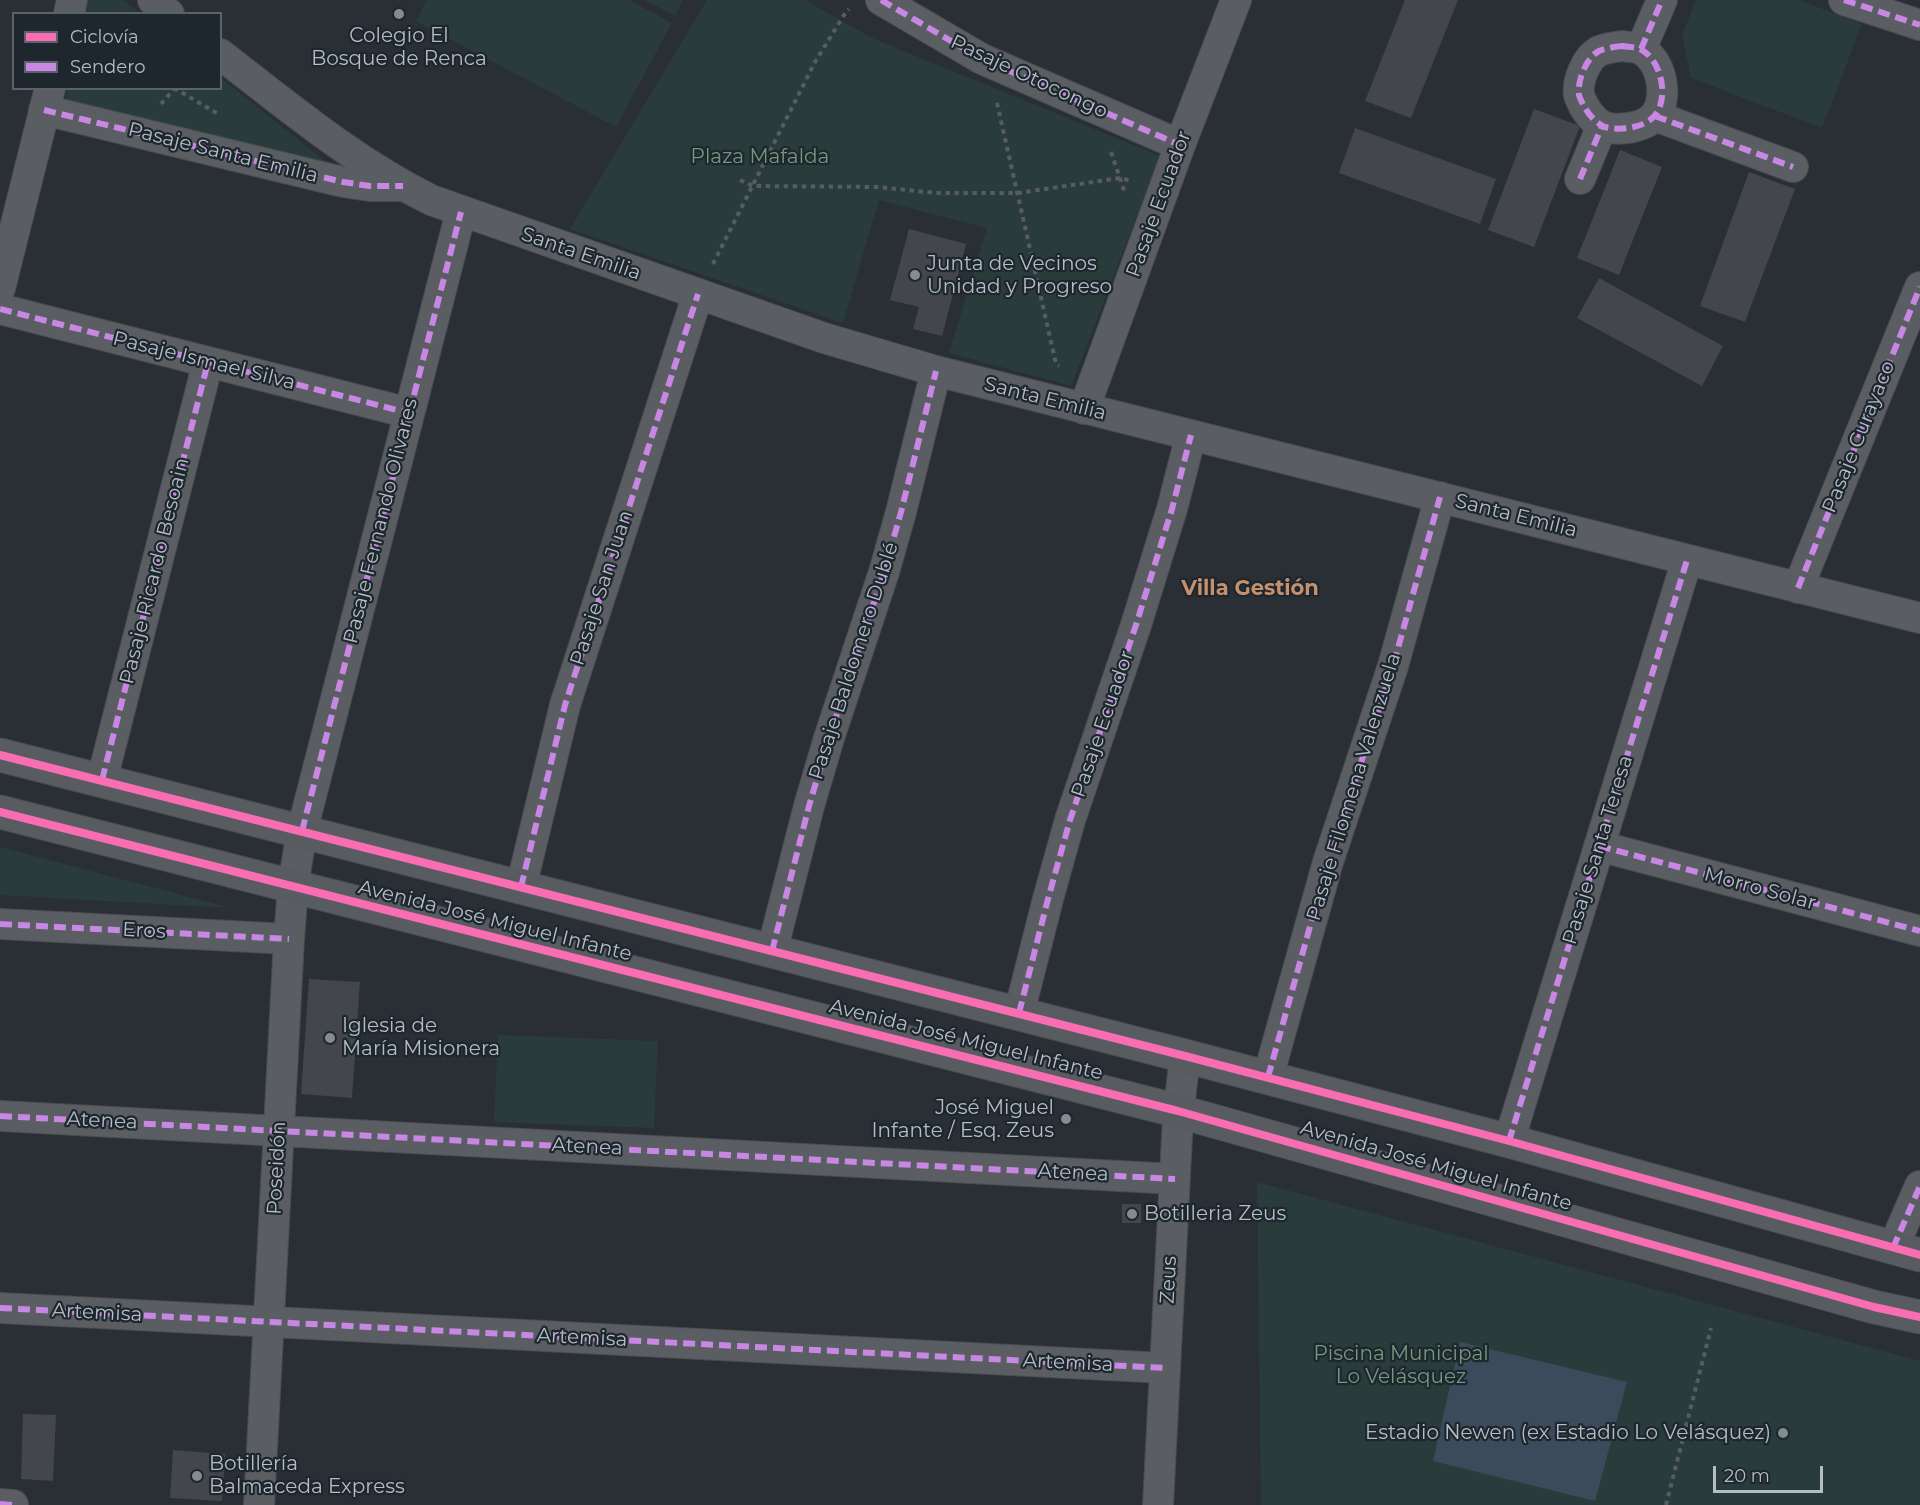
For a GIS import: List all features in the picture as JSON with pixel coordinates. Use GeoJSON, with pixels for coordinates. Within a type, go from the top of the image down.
{"type":"FeatureCollection","features":[{"type":"Feature","properties":{"kind":"main road","name":"Avenida José Miguel Infante"},"geometry":{"type":"LineString","coordinates":[[0,755],[1268,1077],[1509,1141],[1907,1252]]}},
{"type":"Feature","properties":{"kind":"main road","name":"Avenida José Miguel Infante"},"geometry":{"type":"LineString","coordinates":[[0,812],[1178,1111],[1874,1307],[1920,1317]]}},
{"type":"Feature","properties":{"kind":"street"},"geometry":{"type":"LineString","coordinates":[[153,0],[167,12]]}},
{"type":"Feature","properties":{"kind":"street","name":"Pasaje Otocongo"},"geometry":{"type":"LineString","coordinates":[[881,0],[982,59],[1180,145]]}},
{"type":"Feature","properties":{"kind":"street","name":"Pasaje Ecuador"},"geometry":{"type":"LineString","coordinates":[[1088,398],[1180,145],[1236,0]]}},
{"type":"Feature","properties":{"kind":"street"},"geometry":{"type":"LineString","coordinates":[[1641,49],[1662,0]]}},
{"type":"Feature","properties":{"kind":"street"},"geometry":{"type":"LineString","coordinates":[[1844,0],[1920,25]]}},
{"type":"Feature","properties":{"kind":"street"},"geometry":{"type":"LineString","coordinates":[[1622,46],[1641,49],[1658,71],[1660,79],[1662,103],[1655,116],[1642,125],[1618,129],[1602,126],[1588,113],[1579,96],[1580,82],[1585,67],[1598,52],[1622,46]]}},
{"type":"Feature","properties":{"kind":"street","name":"Santa Emilia"},"geometry":{"type":"LineString","coordinates":[[222,56],[350,153],[404,186],[461,212],[824,338],[936,371],[1088,398],[1191,435],[1920,618]]}},
{"type":"Feature","properties":{"kind":"street"},"geometry":{"type":"LineString","coordinates":[[0,288],[47,99]]}},
{"type":"Feature","properties":{"kind":"street","name":"Pasaje Santa Emilia"},"geometry":{"type":"LineString","coordinates":[[47,99],[343,182],[370,186],[404,186]]}},
{"type":"Feature","properties":{"kind":"street"},"geometry":{"type":"LineString","coordinates":[[1655,116],[1793,167]]}},
{"type":"Feature","properties":{"kind":"street"},"geometry":{"type":"LineString","coordinates":[[1580,179],[1602,126]]}},
{"type":"Feature","properties":{"kind":"street","name":"Pasaje Fernando Olivares"},"geometry":{"type":"LineString","coordinates":[[302,831],[461,212]]}},
{"type":"Feature","properties":{"kind":"street","name":"Pasaje San Juan"},"geometry":{"type":"LineString","coordinates":[[521,887],[565,705],[698,294]]}},
{"type":"Feature","properties":{"kind":"street","name":"Pasaje Curayaco"},"geometry":{"type":"LineString","coordinates":[[1798,588],[1918,296]]}},
{"type":"Feature","properties":{"kind":"street","name":"Pasaje Ismael Silva"},"geometry":{"type":"LineString","coordinates":[[0,309],[409,413]]}},
{"type":"Feature","properties":{"kind":"street","name":"Pasaje Ricardo Besoain"},"geometry":{"type":"LineString","coordinates":[[102,780],[208,362]]}},
{"type":"Feature","properties":{"kind":"street","name":"Pasaje Baldomero Dublé"},"geometry":{"type":"LineString","coordinates":[[772,951],[822,760],[884,572],[901,512],[936,371]]}},
{"type":"Feature","properties":{"kind":"street","name":"Pasaje Ecuador"},"geometry":{"type":"LineString","coordinates":[[1019,1013],[1070,820],[1136,625],[1172,509],[1191,435]]}},
{"type":"Feature","properties":{"kind":"street","name":"Pasaje Filomena Valenzuela"},"geometry":{"type":"LineString","coordinates":[[1268,1077],[1332,851],[1393,666],[1440,497]]}},
{"type":"Feature","properties":{"kind":"street","name":"Pasaje Santa Teresa"},"geometry":{"type":"LineString","coordinates":[[1509,1141],[1687,560]]}},
{"type":"Feature","properties":{"kind":"street","name":"Poseidón"},"geometry":{"type":"LineString","coordinates":[[259,1505],[289,939],[293,886],[302,831]]}},
{"type":"Feature","properties":{"kind":"street","name":"Morro Solar"},"geometry":{"type":"LineString","coordinates":[[1599,846],[1920,931]]}},
{"type":"Feature","properties":{"kind":"street","name":"Eros"},"geometry":{"type":"LineString","coordinates":[[0,924],[289,939]]}},
{"type":"Feature","properties":{"kind":"street","name":"Zeus"},"geometry":{"type":"LineString","coordinates":[[1158,1505],[1178,1111],[1185,1056]]}},
{"type":"Feature","properties":{"kind":"street","name":"Atenea"},"geometry":{"type":"LineString","coordinates":[[0,1116],[1175,1179]]}},
{"type":"Feature","properties":{"kind":"street"},"geometry":{"type":"LineString","coordinates":[[1907,1252],[1920,1186]]}},
{"type":"Feature","properties":{"kind":"street","name":"Artemisa"},"geometry":{"type":"LineString","coordinates":[[0,1308],[1165,1368]]}},
{"type":"Feature","properties":{"kind":"street"},"geometry":{"type":"LineString","coordinates":[[0,1504],[13,1505]]}},
{"type":"Feature","properties":{"kind":"path"},"geometry":{"type":"LineString","coordinates":[[698,294],[815,62],[851,7]]}},
{"type":"Feature","properties":{"kind":"path"},"geometry":{"type":"LineString","coordinates":[[982,59],[995,94],[1056,364],[1088,398]]}},
{"type":"Feature","properties":{"kind":"path"},"geometry":{"type":"LineString","coordinates":[[1095,109],[1144,245]]}},
{"type":"Feature","properties":{"kind":"path"},"geometry":{"type":"LineString","coordinates":[[740,180],[753,186],[878,187],[936,194],[1018,194],[1120,178],[1164,190]]}},
{"type":"Feature","properties":{"kind":"path"},"geometry":{"type":"LineString","coordinates":[[1666,1505],[1711,1328]]}},
{"type":"Feature","properties":{"kind":"green space"},"geometry":{"type":"Polygon","coordinates":[[[87,0],[123,0],[139,12],[84,12],[87,0]]]}},
{"type":"Feature","properties":{"kind":"green space"},"geometry":{"type":"Polygon","coordinates":[[[427,0],[629,0],[672,23],[616,127],[416,21],[427,0]]]}},
{"type":"Feature","properties":{"kind":"green space"},"geometry":{"type":"Polygon","coordinates":[[[645,0],[683,0],[675,16],[645,0]]]}},
{"type":"Feature","properties":{"kind":"green space","name":"Plaza Mafalda"},"geometry":{"type":"Polygon","coordinates":[[[707,0],[805,0],[872,38],[1160,156],[1071,386],[949,353],[987,228],[879,200],[843,323],[570,229],[707,0]]]}},
{"type":"Feature","properties":{"kind":"green space"},"geometry":{"type":"Polygon","coordinates":[[[1696,0],[1799,0],[1862,24],[1822,128],[1691,78],[1682,35],[1696,0]]]}},
{"type":"Feature","properties":{"kind":"green space"},"geometry":{"type":"Polygon","coordinates":[[[222,79],[345,177],[64,110],[68,90],[222,90],[222,79]]]}},
{"type":"Feature","properties":{"kind":"green space"},"geometry":{"type":"Polygon","coordinates":[[[0,847],[231,908],[0,895],[0,847]]]}},
{"type":"Feature","properties":{"kind":"green space"},"geometry":{"type":"Polygon","coordinates":[[[498,1035],[658,1041],[654,1128],[494,1122],[498,1035]]]}},
{"type":"Feature","properties":{"kind":"green space","name":"Piscina Municipal Lo Velásquez"},"geometry":{"type":"Polygon","coordinates":[[[1257,1182],[1920,1361],[1920,1505],[1261,1505],[1257,1182]]]}},
{"type":"Feature","properties":{"kind":"water","name":"Piscina Municipal Lo Velásquez"},"geometry":{"type":"Polygon","coordinates":[[[1460,1342],[1627,1382],[1595,1501],[1433,1461],[1460,1342]]]}},
{"type":"Feature","properties":{"kind":"building"},"geometry":{"type":"Polygon","coordinates":[[[1405,0],[1458,0],[1411,118],[1365,101],[1405,0]]]}},
{"type":"Feature","properties":{"kind":"building"},"geometry":{"type":"Polygon","coordinates":[[[1534,109],[1580,126],[1534,247],[1488,230],[1534,109]]]}},
{"type":"Feature","properties":{"kind":"building"},"geometry":{"type":"Polygon","coordinates":[[[1355,128],[1496,179],[1480,224],[1339,173],[1355,128]]]}},
{"type":"Feature","properties":{"kind":"building"},"geometry":{"type":"Polygon","coordinates":[[[1620,150],[1662,167],[1619,275],[1577,258],[1620,150]]]}},
{"type":"Feature","properties":{"kind":"building"},"geometry":{"type":"Polygon","coordinates":[[[1749,172],[1795,189],[1745,322],[1700,306],[1749,172]]]}},
{"type":"Feature","properties":{"kind":"building"},"geometry":{"type":"Polygon","coordinates":[[[909,229],[966,244],[942,336],[913,329],[919,307],[890,300],[909,229]]]}},
{"type":"Feature","properties":{"kind":"building"},"geometry":{"type":"Polygon","coordinates":[[[1599,278],[1723,346],[1702,386],[1577,318],[1599,278]]]}},
{"type":"Feature","properties":{"kind":"building","name":"Iglesia de María Misionera"},"geometry":{"type":"Polygon","coordinates":[[[309,979],[360,982],[352,1098],[301,1094],[309,979]]]}},
{"type":"Feature","properties":{"kind":"building","name":"Botilleria Zeus"},"geometry":{"type":"Polygon","coordinates":[[[1122,1204],[1141,1204],[1141,1223],[1122,1223],[1122,1204]]]}},
{"type":"Feature","properties":{"kind":"building"},"geometry":{"type":"Polygon","coordinates":[[[23,1414],[56,1415],[53,1481],[21,1479],[23,1414]]]}},
{"type":"Feature","properties":{"kind":"building","name":"Botillería Balmaceda Express"},"geometry":{"type":"Polygon","coordinates":[[[173,1450],[225,1454],[222,1501],[170,1498],[173,1450]]]}},
{"type":"Feature","properties":{"kind":"marked path"},"geometry":{"type":"LineString","coordinates":[[881,0],[982,59],[1180,145]]}},
{"type":"Feature","properties":{"kind":"marked path"},"geometry":{"type":"LineString","coordinates":[[1641,49],[1662,0]]}},
{"type":"Feature","properties":{"kind":"marked path"},"geometry":{"type":"LineString","coordinates":[[1844,0],[1920,25]]}},
{"type":"Feature","properties":{"kind":"marked path"},"geometry":{"type":"LineString","coordinates":[[1622,46],[1640,49],[1653,61],[1661,78],[1662,98],[1652,119],[1632,127],[1605,127],[1587,111],[1579,95],[1579,83],[1586,64],[1594,54],[1622,46]]}},
{"type":"Feature","properties":{"kind":"marked path"},"geometry":{"type":"LineString","coordinates":[[44,110],[343,182],[370,186],[403,186]]}},
{"type":"Feature","properties":{"kind":"marked path"},"geometry":{"type":"LineString","coordinates":[[1655,116],[1793,167]]}},
{"type":"Feature","properties":{"kind":"marked path"},"geometry":{"type":"LineString","coordinates":[[1580,179],[1602,126]]}},
{"type":"Feature","properties":{"kind":"marked path"},"geometry":{"type":"LineString","coordinates":[[302,831],[461,212]]}},
{"type":"Feature","properties":{"kind":"marked path"},"geometry":{"type":"LineString","coordinates":[[1798,588],[1920,287]]}},
{"type":"Feature","properties":{"kind":"marked path"},"geometry":{"type":"LineString","coordinates":[[521,887],[565,705],[698,294]]}},
{"type":"Feature","properties":{"kind":"marked path"},"geometry":{"type":"LineString","coordinates":[[0,309],[409,413]]}},
{"type":"Feature","properties":{"kind":"marked path"},"geometry":{"type":"LineString","coordinates":[[102,780],[208,362]]}},
{"type":"Feature","properties":{"kind":"marked path"},"geometry":{"type":"LineString","coordinates":[[772,951],[809,806],[901,512],[936,371]]}},
{"type":"Feature","properties":{"kind":"marked path"},"geometry":{"type":"LineString","coordinates":[[1019,1013],[1070,820],[1136,625],[1172,509],[1191,435]]}},
{"type":"Feature","properties":{"kind":"marked path"},"geometry":{"type":"LineString","coordinates":[[1268,1077],[1328,862],[1393,666],[1440,497]]}},
{"type":"Feature","properties":{"kind":"marked path"},"geometry":{"type":"LineString","coordinates":[[1509,1141],[1687,560]]}},
{"type":"Feature","properties":{"kind":"marked path"},"geometry":{"type":"LineString","coordinates":[[1599,846],[1920,931]]}},
{"type":"Feature","properties":{"kind":"marked path"},"geometry":{"type":"LineString","coordinates":[[0,924],[289,939]]}},
{"type":"Feature","properties":{"kind":"marked path"},"geometry":{"type":"LineString","coordinates":[[0,1116],[1175,1179]]}},
{"type":"Feature","properties":{"kind":"marked path"},"geometry":{"type":"LineString","coordinates":[[1893,1248],[1920,1186]]}},
{"type":"Feature","properties":{"kind":"marked path"},"geometry":{"type":"LineString","coordinates":[[0,1308],[1165,1368]]}},
{"type":"Feature","properties":{"kind":"marked path"},"geometry":{"type":"LineString","coordinates":[[0,1504],[13,1505]]}},
{"type":"Feature","properties":{"kind":"cycle path"},"geometry":{"type":"LineString","coordinates":[[0,755],[1185,1056],[1509,1141],[1920,1255]]}},
{"type":"Feature","properties":{"kind":"cycle path"},"geometry":{"type":"LineString","coordinates":[[0,812],[1178,1111],[1874,1307],[1920,1317]]}},
{"type":"Feature","properties":{"kind":"place","name":"Colegio El Bosque de Renca"},"geometry":{"type":"Point","coordinates":[399,14]}},
{"type":"Feature","properties":{"kind":"place","name":"Junta de Vecinos Unidad y Progreso"},"geometry":{"type":"Point","coordinates":[915,275]}},
{"type":"Feature","properties":{"kind":"place","name":"Iglesia de María Misionera"},"geometry":{"type":"Point","coordinates":[330,1038]}},
{"type":"Feature","properties":{"kind":"place","name":"José Miguel Infante / Esq. Zeus"},"geometry":{"type":"Point","coordinates":[1066,1119]}},
{"type":"Feature","properties":{"kind":"place","name":"Botilleria Zeus"},"geometry":{"type":"Point","coordinates":[1132,1214]}},
{"type":"Feature","properties":{"kind":"place","name":"Estadio Newen (ex Estadio Lo Velásquez)"},"geometry":{"type":"Point","coordinates":[1783,1433]}},
{"type":"Feature","properties":{"kind":"place","name":"Botillería Balmaceda Express"},"geometry":{"type":"Point","coordinates":[197,1476]}},
{"type":"Feature","properties":{"kind":"district","name":"Villa Gestión"},"geometry":{"type":"Point","coordinates":[1250,589]}}]}
